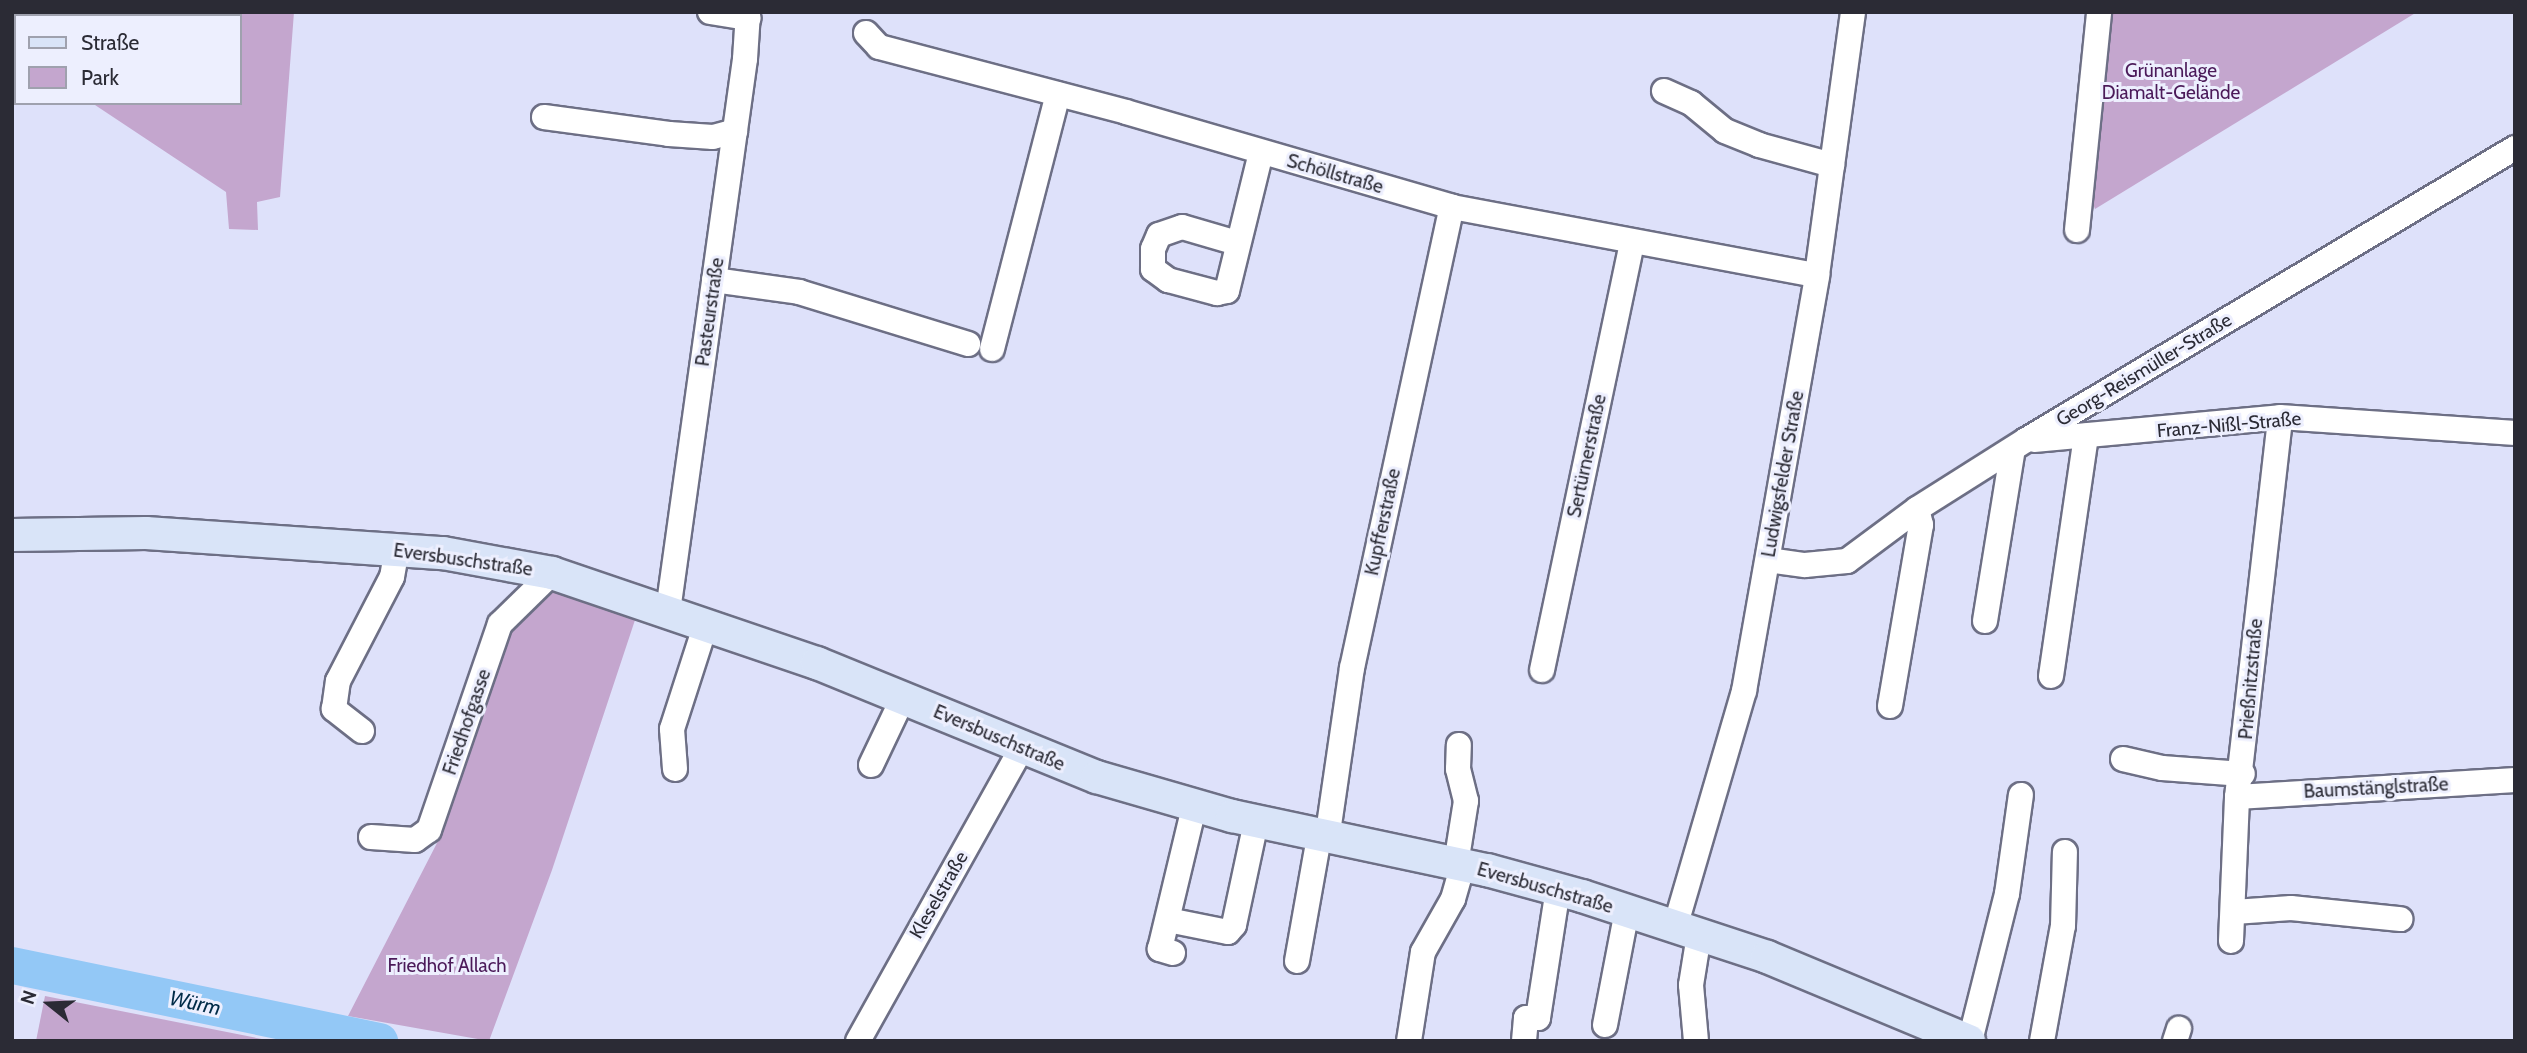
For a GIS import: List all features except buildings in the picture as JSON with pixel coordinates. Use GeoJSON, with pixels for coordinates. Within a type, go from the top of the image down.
{"type":"FeatureCollection","features":[{"type":"Feature","properties":{"kind":"main road","name":"Eversbuschstraße"},"geometry":{"type":"LineString","coordinates":[[12,535],[146,533],[397,550],[552,573],[706,624],[903,698],[1021,749],[1194,807],[1558,889],[1832,982],[1970,1041]]}},
{"type":"Feature","properties":{"kind":"street"},"geometry":{"type":"LineString","coordinates":[[710,12],[748,15]]}},
{"type":"Feature","properties":{"kind":"street","name":"Ludwigsfelder Straße"},"geometry":{"type":"LineString","coordinates":[[1696,1041],[1687,931],[1744,691],[1768,560],[1817,275],[1853,12]]}},
{"type":"Feature","properties":{"kind":"street"},"geometry":{"type":"LineString","coordinates":[[2077,230],[2099,12]]}},
{"type":"Feature","properties":{"kind":"street","name":"Pasteurstraße"},"geometry":{"type":"LineString","coordinates":[[668,611],[735,131],[748,15]]}},
{"type":"Feature","properties":{"kind":"street","name":"Schöllstraße"},"geometry":{"type":"LineString","coordinates":[[866,33],[879,47],[1058,94],[1452,207],[1632,243],[1817,275]]}},
{"type":"Feature","properties":{"kind":"street"},"geometry":{"type":"LineString","coordinates":[[1664,91],[1748,141],[1832,165]]}},
{"type":"Feature","properties":{"kind":"street"},"geometry":{"type":"LineString","coordinates":[[714,279],[799,292],[980,347],[1058,94]]}},
{"type":"Feature","properties":{"kind":"street"},"geometry":{"type":"LineString","coordinates":[[544,117],[680,135],[713,137],[735,131]]}},
{"type":"Feature","properties":{"kind":"street","name":"Georg-Reismüller-Straße"},"geometry":{"type":"LineString","coordinates":[[1768,560],[1805,565],[1847,561],[1917,509],[2020,445],[2515,148]]}},
{"type":"Feature","properties":{"kind":"street"},"geometry":{"type":"LineString","coordinates":[[1237,243],[1261,153]]}},
{"type":"Feature","properties":{"kind":"street","name":"Kupfferstraße"},"geometry":{"type":"LineString","coordinates":[[1297,961],[1323,838],[1352,668],[1452,207]]}},
{"type":"Feature","properties":{"kind":"street","name":"Sertürnerstraße"},"geometry":{"type":"LineString","coordinates":[[1542,670],[1632,243]]}},
{"type":"Feature","properties":{"kind":"street","name":"Franz-Nißl-Straße"},"geometry":{"type":"LineString","coordinates":[[2020,445],[2280,417],[2515,433]]}},
{"type":"Feature","properties":{"kind":"street","name":"Prießnitzstraße"},"geometry":{"type":"LineString","coordinates":[[2231,941],[2240,785],[2256,611],[2280,417]]}},
{"type":"Feature","properties":{"kind":"street"},"geometry":{"type":"LineString","coordinates":[[2051,676],[2086,436]]}},
{"type":"Feature","properties":{"kind":"street"},"geometry":{"type":"LineString","coordinates":[[1985,621],[2020,445]]}},
{"type":"Feature","properties":{"kind":"street"},"geometry":{"type":"LineString","coordinates":[[1890,706],[1921,525],[1917,509]]}},
{"type":"Feature","properties":{"kind":"street"},"geometry":{"type":"LineString","coordinates":[[362,731],[334,709],[338,681],[392,577],[397,550]]}},
{"type":"Feature","properties":{"kind":"street","name":"Friedhofgasse"},"geometry":{"type":"LineString","coordinates":[[370,836],[415,840],[429,830],[500,624],[552,573]]}},
{"type":"Feature","properties":{"kind":"street"},"geometry":{"type":"LineString","coordinates":[[675,769],[672,729],[706,624]]}},
{"type":"Feature","properties":{"kind":"street"},"geometry":{"type":"LineString","coordinates":[[871,765],[903,698]]}},
{"type":"Feature","properties":{"kind":"street"},"geometry":{"type":"LineString","coordinates":[[1409,1041],[1423,952],[1453,899],[1459,865],[1466,801],[1458,769],[1460,745]]}},
{"type":"Feature","properties":{"kind":"street","name":"Kleselstraße"},"geometry":{"type":"LineString","coordinates":[[858,1041],[1021,749]]}},
{"type":"Feature","properties":{"kind":"street","name":"Baumstänglstraße"},"geometry":{"type":"LineString","coordinates":[[2123,759],[2240,785],[2515,780]]}},
{"type":"Feature","properties":{"kind":"street"},"geometry":{"type":"LineString","coordinates":[[1970,1041],[2007,894],[2021,795]]}},
{"type":"Feature","properties":{"kind":"street"},"geometry":{"type":"LineString","coordinates":[[1173,953],[1160,949],[1194,807]]}},
{"type":"Feature","properties":{"kind":"street"},"geometry":{"type":"LineString","coordinates":[[1168,920],[1228,932],[1234,925],[1256,822]]}},
{"type":"Feature","properties":{"kind":"street"},"geometry":{"type":"LineString","coordinates":[[2042,1041],[2063,926],[2065,852]]}},
{"type":"Feature","properties":{"kind":"street"},"geometry":{"type":"LineString","coordinates":[[1524,1041],[1526,1018],[1538,1018],[1558,889]]}},
{"type":"Feature","properties":{"kind":"street"},"geometry":{"type":"LineString","coordinates":[[2234,901],[2400,919]]}},
{"type":"Feature","properties":{"kind":"street"},"geometry":{"type":"LineString","coordinates":[[1605,1025],[1627,911]]}},
{"type":"Feature","properties":{"kind":"green space"},"geometry":{"type":"Polygon","coordinates":[[[30,12],[294,12],[280,197],[257,202],[258,230],[229,229],[226,192],[95,105],[242,105],[242,14],[30,12]]]}},
{"type":"Feature","properties":{"kind":"green space","name":"Grünanlage Diamalt-Gelände"},"geometry":{"type":"Polygon","coordinates":[[[2108,12],[2417,12],[2095,209],[2091,198],[2108,12]]]}},
{"type":"Feature","properties":{"kind":"green space","name":"Friedhof Allach"},"geometry":{"type":"Polygon","coordinates":[[[556,590],[636,617],[552,870],[489,1041],[348,1016],[437,843],[503,633],[517,616],[556,590]]]}},
{"type":"Feature","properties":{"kind":"green space"},"geometry":{"type":"Polygon","coordinates":[[[45,996],[272,1041],[36,1041],[45,996]]]}},
{"type":"Feature","properties":{"kind":"waterway","name":"Würm"},"geometry":{"type":"LineString","coordinates":[[12,965],[379,1041]]}}]}
